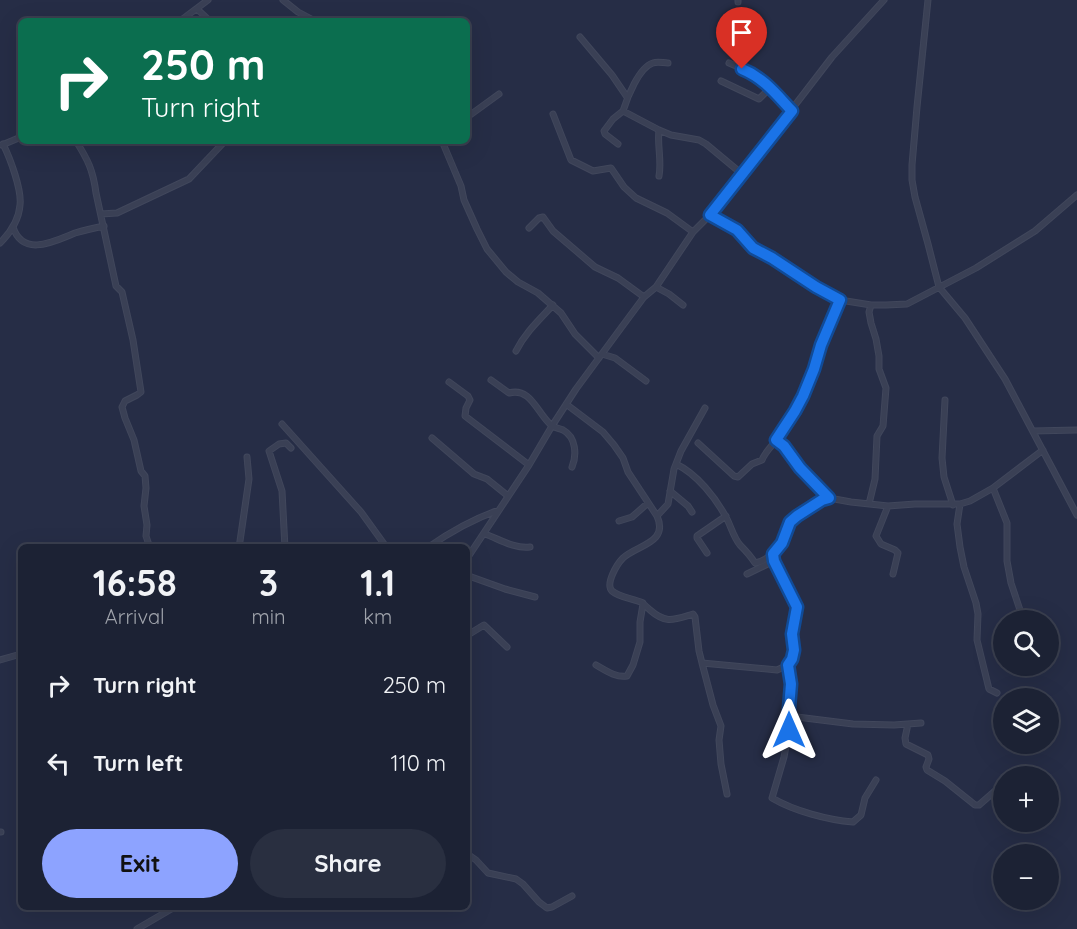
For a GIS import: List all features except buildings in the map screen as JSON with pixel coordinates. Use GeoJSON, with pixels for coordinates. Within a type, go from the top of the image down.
{"type":"FeatureCollection","features":[{"type":"Feature","properties":{"kind":"street"},"geometry":{"type":"LineString","coordinates":[[184,18],[208,0]]}},
{"type":"Feature","properties":{"kind":"street"},"geometry":{"type":"LineString","coordinates":[[283,0],[309,18]]}},
{"type":"Feature","properties":{"kind":"street"},"geometry":{"type":"LineString","coordinates":[[470,555],[566,404],[644,297],[656,286],[693,232],[710,215],[832,57],[884,0]]}},
{"type":"Feature","properties":{"kind":"street"},"geometry":{"type":"LineString","coordinates":[[928,0],[916,107],[912,180],[939,287],[965,318],[1005,380],[1077,515]]}},
{"type":"Feature","properties":{"kind":"street"},"geometry":{"type":"LineString","coordinates":[[197,9],[207,18]]}},
{"type":"Feature","properties":{"kind":"street"},"geometry":{"type":"LineString","coordinates":[[580,37],[627,97]]}},
{"type":"Feature","properties":{"kind":"street"},"geometry":{"type":"LineString","coordinates":[[618,144],[604,134],[604,131],[623,111],[636,80],[648,66],[654,62],[668,63]]}},
{"type":"Feature","properties":{"kind":"street"},"geometry":{"type":"LineString","coordinates":[[729,63],[755,74],[792,111]]}},
{"type":"Feature","properties":{"kind":"street"},"geometry":{"type":"LineString","coordinates":[[721,81],[759,99],[770,88]]}},
{"type":"Feature","properties":{"kind":"street"},"geometry":{"type":"LineString","coordinates":[[470,115],[499,94]]}},
{"type":"Feature","properties":{"kind":"street"},"geometry":{"type":"LineString","coordinates":[[623,111],[671,135],[699,140],[742,174]]}},
{"type":"Feature","properties":{"kind":"street"},"geometry":{"type":"LineString","coordinates":[[553,114],[571,160],[593,171],[611,168],[624,187],[636,198],[667,213],[693,232]]}},
{"type":"Feature","properties":{"kind":"street"},"geometry":{"type":"LineString","coordinates":[[659,130],[659,176]]}},
{"type":"Feature","properties":{"kind":"street"},"geometry":{"type":"LineString","coordinates":[[0,243],[13,227],[21,204],[16,179],[2,145],[18,138]]}},
{"type":"Feature","properties":{"kind":"street"},"geometry":{"type":"LineString","coordinates":[[78,144],[90,164],[116,286],[122,292],[133,340],[141,392],[125,401],[122,407],[134,440],[141,471],[145,476],[144,506],[149,544]]}},
{"type":"Feature","properties":{"kind":"street"},"geometry":{"type":"LineString","coordinates":[[101,214],[117,213],[189,180],[222,144]]}},
{"type":"Feature","properties":{"kind":"street"},"geometry":{"type":"LineString","coordinates":[[443,144],[477,229],[487,249],[506,272],[553,305],[575,334],[600,356],[615,358],[646,381]]}},
{"type":"Feature","properties":{"kind":"street"},"geometry":{"type":"LineString","coordinates":[[710,215],[737,230],[753,248],[840,300],[886,306],[907,304],[976,268],[1035,231],[1077,195]]}},
{"type":"Feature","properties":{"kind":"street"},"geometry":{"type":"LineString","coordinates":[[529,228],[543,217],[553,231],[595,267],[618,278],[644,297]]}},
{"type":"Feature","properties":{"kind":"street"},"geometry":{"type":"LineString","coordinates":[[13,227],[15,234],[24,242],[33,245],[50,244],[88,229],[104,226]]}},
{"type":"Feature","properties":{"kind":"street"},"geometry":{"type":"LineString","coordinates":[[656,286],[683,305]]}},
{"type":"Feature","properties":{"kind":"street"},"geometry":{"type":"LineString","coordinates":[[698,443],[734,476],[738,477],[752,464],[762,460],[803,396],[840,300]]}},
{"type":"Feature","properties":{"kind":"street"},"geometry":{"type":"LineString","coordinates":[[516,351],[534,324],[553,305]]}},
{"type":"Feature","properties":{"kind":"street"},"geometry":{"type":"LineString","coordinates":[[870,504],[877,436],[883,426],[886,388],[879,369],[879,356],[869,312],[871,305]]}},
{"type":"Feature","properties":{"kind":"street"},"geometry":{"type":"LineString","coordinates":[[490,380],[509,393],[521,392],[529,398],[552,426],[565,430],[573,441],[576,458],[572,467]]}},
{"type":"Feature","properties":{"kind":"street"},"geometry":{"type":"LineString","coordinates":[[449,382],[470,400],[465,416],[529,465]]}},
{"type":"Feature","properties":{"kind":"street"},"geometry":{"type":"LineString","coordinates":[[945,400],[942,459],[944,477],[953,505]]}},
{"type":"Feature","properties":{"kind":"street"},"geometry":{"type":"LineString","coordinates":[[566,404],[603,432],[623,458],[627,472],[661,524],[654,540],[624,557],[609,583],[610,588],[614,593],[643,604],[663,620],[693,614],[695,617],[699,651],[721,726],[719,740],[721,764],[727,794]]}},
{"type":"Feature","properties":{"kind":"street"},"geometry":{"type":"LineString","coordinates":[[657,516],[668,504],[681,451],[705,408]]}},
{"type":"Feature","properties":{"kind":"street"},"geometry":{"type":"LineString","coordinates":[[282,424],[361,512],[384,544]]}},
{"type":"Feature","properties":{"kind":"street"},"geometry":{"type":"LineString","coordinates":[[1033,431],[1077,430]]}},
{"type":"Feature","properties":{"kind":"street"},"geometry":{"type":"LineString","coordinates":[[432,438],[474,474],[487,478],[508,496]]}},
{"type":"Feature","properties":{"kind":"street"},"geometry":{"type":"LineString","coordinates":[[776,440],[784,446],[829,498]]}},
{"type":"Feature","properties":{"kind":"street"},"geometry":{"type":"LineString","coordinates":[[285,544],[282,491],[269,451],[279,444],[286,443],[291,448]]}},
{"type":"Feature","properties":{"kind":"street"},"geometry":{"type":"LineString","coordinates":[[676,464],[685,468],[711,496],[726,516],[740,545],[749,553],[754,563],[759,563],[769,557],[782,543],[790,522],[822,500],[829,498],[888,506],[960,504],[993,488],[1043,450]]}},
{"type":"Feature","properties":{"kind":"street"},"geometry":{"type":"LineString","coordinates":[[240,544],[249,479],[247,457]]}},
{"type":"Feature","properties":{"kind":"street"},"geometry":{"type":"LineString","coordinates":[[993,488],[1007,523],[1007,561],[1020,610]]}},
{"type":"Feature","properties":{"kind":"street"},"geometry":{"type":"LineString","coordinates":[[670,491],[692,512]]}},
{"type":"Feature","properties":{"kind":"street"},"geometry":{"type":"LineString","coordinates":[[619,521],[632,517],[648,504]]}},
{"type":"Feature","properties":{"kind":"street"},"geometry":{"type":"LineString","coordinates":[[960,504],[957,524],[964,567],[978,614],[976,640],[988,689],[993,691]]}},
{"type":"Feature","properties":{"kind":"street"},"geometry":{"type":"LineString","coordinates":[[888,506],[876,536],[881,544],[898,553],[893,574]]}},
{"type":"Feature","properties":{"kind":"street"},"geometry":{"type":"LineString","coordinates":[[433,544],[477,518],[499,510]]}},
{"type":"Feature","properties":{"kind":"street"},"geometry":{"type":"LineString","coordinates":[[707,553],[697,536],[726,516]]}},
{"type":"Feature","properties":{"kind":"street"},"geometry":{"type":"LineString","coordinates":[[485,534],[511,546],[530,548]]}},
{"type":"Feature","properties":{"kind":"street"},"geometry":{"type":"LineString","coordinates":[[702,663],[777,670],[788,665],[792,659],[794,650],[792,634],[797,607],[774,561],[775,550]]}},
{"type":"Feature","properties":{"kind":"street"},"geometry":{"type":"LineString","coordinates":[[747,574],[774,561]]}},
{"type":"Feature","properties":{"kind":"street"},"geometry":{"type":"LineString","coordinates":[[470,576],[535,597]]}},
{"type":"Feature","properties":{"kind":"street"},"geometry":{"type":"LineString","coordinates":[[596,665],[614,675],[627,676],[640,642],[643,604]]}},
{"type":"Feature","properties":{"kind":"street"},"geometry":{"type":"LineString","coordinates":[[470,634],[484,625],[507,647]]}},
{"type":"Feature","properties":{"kind":"street"},"geometry":{"type":"LineString","coordinates":[[0,660],[18,655]]}},
{"type":"Feature","properties":{"kind":"street"},"geometry":{"type":"LineString","coordinates":[[788,665],[791,684],[789,730],[772,798],[786,806],[853,822],[861,815],[865,798],[876,780]]}},
{"type":"Feature","properties":{"kind":"street"},"geometry":{"type":"LineString","coordinates":[[789,716],[854,724],[921,723]]}},
{"type":"Feature","properties":{"kind":"street"},"geometry":{"type":"LineString","coordinates":[[908,723],[904,741],[928,755],[927,770],[945,780],[975,805],[979,806],[993,793]]}},
{"type":"Feature","properties":{"kind":"street"},"geometry":{"type":"LineString","coordinates":[[470,856],[488,873],[516,879],[547,908],[572,896]]}},
{"type":"Feature","properties":{"kind":"street"},"geometry":{"type":"LineString","coordinates":[[137,929],[169,910]]}},
{"type":"Feature","properties":{"kind":"route"},"geometry":{"type":"LineString","coordinates":[[742,69],[763,80],[792,111],[710,215],[737,230],[753,248],[840,300],[803,396],[776,440],[784,446],[800,468],[829,498],[822,500],[790,522],[782,543],[773,554],[780,576],[797,607],[791,639],[794,650],[788,665],[791,684],[789,730]]}}]}
